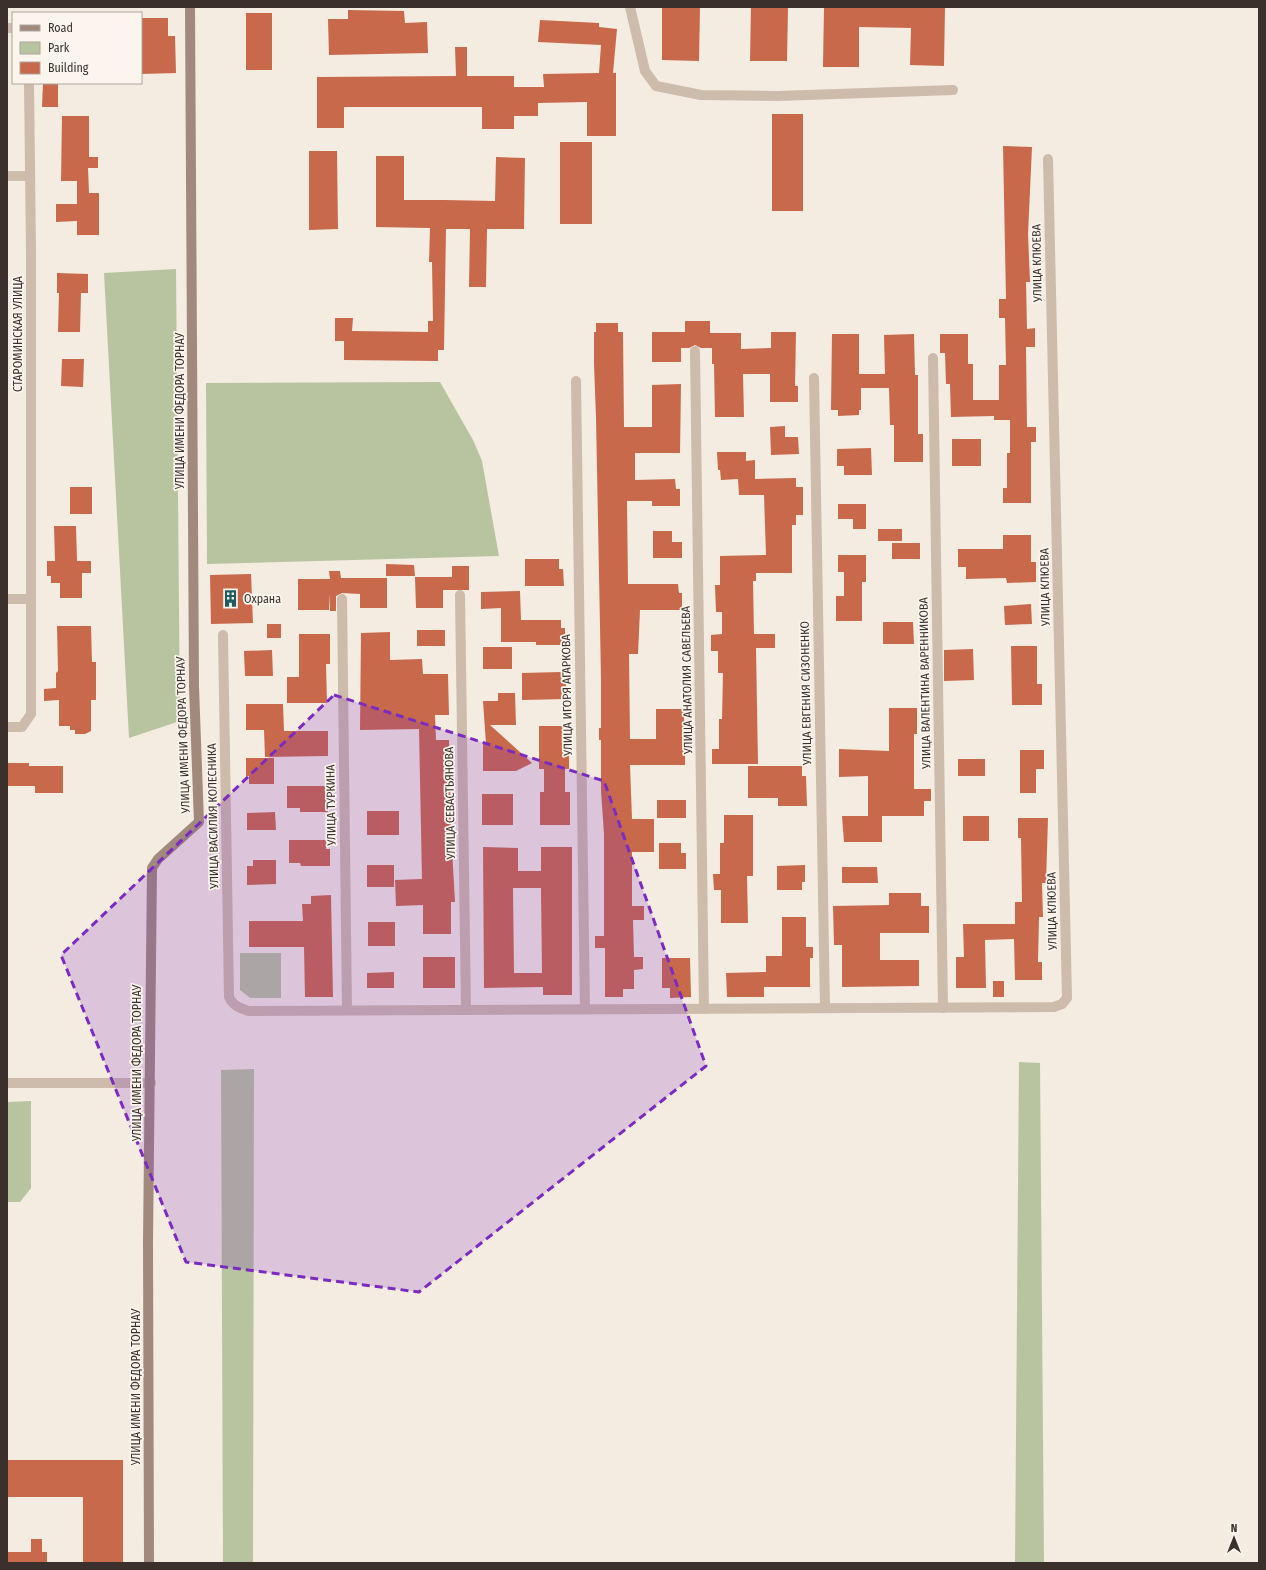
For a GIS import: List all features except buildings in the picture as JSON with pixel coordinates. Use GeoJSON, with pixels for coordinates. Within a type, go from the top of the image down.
{"type":"FeatureCollection","features":[{"type":"Feature","properties":{"kind":"street","name":"УЛИЦА ИМЕНИ ФЕДОРА ТОРНАУ"},"geometry":{"type":"LineString","coordinates":[[149,1563],[148,1242],[151,1083],[152,868],[158,859],[199,822],[194,687],[190,7]]}},
{"type":"Feature","properties":{"kind":"street"},"geometry":{"type":"LineString","coordinates":[[630,7],[645,71],[656,86],[701,95],[778,96],[953,90]]}},
{"type":"Feature","properties":{"kind":"street","name":"СТАРОМИНСКАЯ УЛИЦА"},"geometry":{"type":"LineString","coordinates":[[7,727],[22,727],[31,714],[29,84]]}},
{"type":"Feature","properties":{"kind":"street","name":"УЛИЦА КЛЮЕВА"},"geometry":{"type":"LineString","coordinates":[[943,1008],[1054,1007],[1062,1004],[1067,998],[1048,159]]}},
{"type":"Feature","properties":{"kind":"street"},"geometry":{"type":"LineString","coordinates":[[7,176],[30,176]]}},
{"type":"Feature","properties":{"kind":"street","name":"УЛИЦА АНАТОЛИЯ САВЕЛЬЕВА"},"geometry":{"type":"LineString","coordinates":[[695,351],[704,1009]]}},
{"type":"Feature","properties":{"kind":"street","name":"УЛИЦА ВАЛЕНТИНА ВАРЕННИКОВА"},"geometry":{"type":"LineString","coordinates":[[933,358],[943,1008]]}},
{"type":"Feature","properties":{"kind":"street","name":"УЛИЦА ЕВГЕНИЯ СИЗОНЕНКО"},"geometry":{"type":"LineString","coordinates":[[814,378],[825,1008]]}},
{"type":"Feature","properties":{"kind":"street","name":"УЛИЦА ИГОРЯ АГАРКОВА"},"geometry":{"type":"LineString","coordinates":[[576,381],[584,1009]]}},
{"type":"Feature","properties":{"kind":"street","name":"УЛИЦА СЕВАСТЬЯНОВА"},"geometry":{"type":"LineString","coordinates":[[460,595],[466,1010]]}},
{"type":"Feature","properties":{"kind":"street"},"geometry":{"type":"LineString","coordinates":[[7,599],[30,599]]}},
{"type":"Feature","properties":{"kind":"street","name":"УЛИЦА ТУРКИНА"},"geometry":{"type":"LineString","coordinates":[[342,599],[347,1010]]}},
{"type":"Feature","properties":{"kind":"street","name":"УЛИЦА ВАСИЛИЯ КОЛЕСНИКА"},"geometry":{"type":"LineString","coordinates":[[223,634],[229,997],[232,1004],[249,1011],[347,1010]]}},
{"type":"Feature","properties":{"kind":"street"},"geometry":{"type":"LineString","coordinates":[[347,1010],[943,1008]]}},
{"type":"Feature","properties":{"kind":"street"},"geometry":{"type":"LineString","coordinates":[[7,1083],[151,1083]]}},
{"type":"Feature","properties":{"kind":"highlighted area"},"geometry":{"type":"Polygon","coordinates":[[[334,695],[604,781],[706,1066],[419,1292],[186,1262],[61,955],[334,695]]]}},
{"type":"Feature","properties":{"kind":"green space"},"geometry":{"type":"Polygon","coordinates":[[[176,269],[180,721],[129,738],[104,273],[176,269]]]}},
{"type":"Feature","properties":{"kind":"green space"},"geometry":{"type":"Polygon","coordinates":[[[440,382],[473,440],[482,461],[499,556],[207,564],[206,383],[440,382]]]}},
{"type":"Feature","properties":{"kind":"green space"},"geometry":{"type":"Polygon","coordinates":[[[240,953],[281,953],[281,998],[250,998],[240,990],[240,953]]]}},
{"type":"Feature","properties":{"kind":"green space"},"geometry":{"type":"Polygon","coordinates":[[[1019,1062],[1040,1063],[1044,1563],[1015,1563],[1019,1062]]]}},
{"type":"Feature","properties":{"kind":"green space"},"geometry":{"type":"Polygon","coordinates":[[[254,1069],[253,1563],[223,1563],[221,1070],[254,1069]]]}},
{"type":"Feature","properties":{"kind":"green space"},"geometry":{"type":"Polygon","coordinates":[[[31,1101],[31,1188],[20,1202],[7,1202],[7,1102],[31,1101]]]}},
{"type":"Feature","properties":{"kind":"place","name":"Охрана"},"geometry":{"type":"Point","coordinates":[231,599]}}]}
